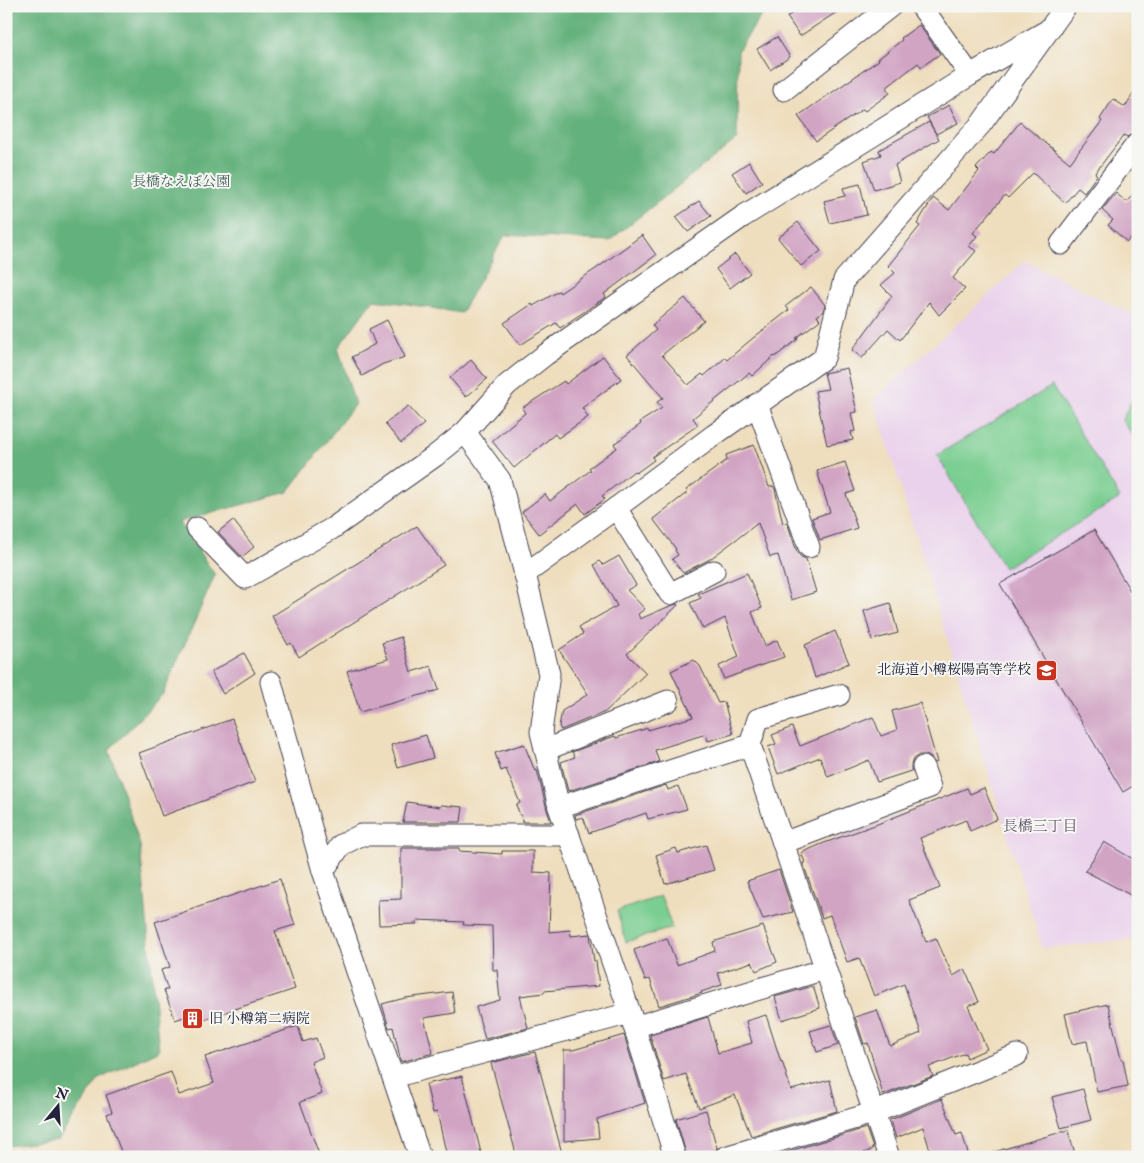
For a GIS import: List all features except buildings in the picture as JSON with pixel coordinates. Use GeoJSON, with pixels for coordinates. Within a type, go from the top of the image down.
{"type":"FeatureCollection","features":[{"type":"Feature","properties":{"kind":"street"},"geometry":{"type":"LineString","coordinates":[[784,90],[891,6]]}},
{"type":"Feature","properties":{"kind":"street"},"geometry":{"type":"LineString","coordinates":[[921,6],[970,75]]}},
{"type":"Feature","properties":{"kind":"street"},"geometry":{"type":"LineString","coordinates":[[525,574],[714,435],[824,358],[844,280],[981,124],[1066,6]]}},
{"type":"Feature","properties":{"kind":"street"},"geometry":{"type":"LineString","coordinates":[[197,528],[245,578],[333,528],[435,456],[465,432],[507,385],[545,354],[742,217],[970,75],[1050,29]]}},
{"type":"Feature","properties":{"kind":"street"},"geometry":{"type":"LineString","coordinates":[[1061,244],[1136,145],[1138,145]]}},
{"type":"Feature","properties":{"kind":"street"},"geometry":{"type":"LineString","coordinates":[[757,404],[809,547]]}},
{"type":"Feature","properties":{"kind":"street"},"geometry":{"type":"LineString","coordinates":[[465,432],[500,480],[549,674],[541,732],[559,807],[632,1020],[675,1157]]}},
{"type":"Feature","properties":{"kind":"street"},"geometry":{"type":"LineString","coordinates":[[616,508],[670,594],[714,571]]}},
{"type":"Feature","properties":{"kind":"street"},"geometry":{"type":"LineString","coordinates":[[271,682],[323,871],[420,1157]]}},
{"type":"Feature","properties":{"kind":"street"},"geometry":{"type":"LineString","coordinates":[[839,695],[758,719],[750,745],[889,1157]]}},
{"type":"Feature","properties":{"kind":"street"},"geometry":{"type":"LineString","coordinates":[[545,750],[668,701]]}},
{"type":"Feature","properties":{"kind":"street"},"geometry":{"type":"LineString","coordinates":[[559,807],[750,745]]}},
{"type":"Feature","properties":{"kind":"street"},"geometry":{"type":"LineString","coordinates":[[783,843],[930,787],[923,767]]}},
{"type":"Feature","properties":{"kind":"street"},"geometry":{"type":"LineString","coordinates":[[323,871],[340,845],[361,835],[569,835]]}},
{"type":"Feature","properties":{"kind":"street"},"geometry":{"type":"LineString","coordinates":[[393,1077],[632,1020],[825,969]]}},
{"type":"Feature","properties":{"kind":"street"},"geometry":{"type":"LineString","coordinates":[[725,1157],[873,1113],[1017,1055]]}},
{"type":"Feature","properties":{"kind":"shaded area","name":"北海道小樽桜陽高等学校"},"geometry":{"type":"Polygon","coordinates":[[[1025,261],[1138,318],[1138,939],[1042,948],[874,400],[1025,261]]]}},
{"type":"Feature","properties":{"kind":"green space","name":"長橋なえぼ公園"},"geometry":{"type":"Polygon","coordinates":[[[6,6],[768,6],[738,50],[737,139],[609,241],[505,235],[461,313],[373,300],[338,348],[355,404],[288,492],[179,522],[215,575],[163,694],[109,750],[140,845],[159,1050],[99,1079],[58,1140],[6,1146],[6,6]]]}},
{"type":"Feature","properties":{"kind":"green space"},"geometry":{"type":"Polygon","coordinates":[[[1052,386],[1120,498],[1004,568],[937,455],[1052,386]]]}},
{"type":"Feature","properties":{"kind":"green space"},"geometry":{"type":"Polygon","coordinates":[[[1138,388],[1138,443],[1122,420],[1138,388]]]}},
{"type":"Feature","properties":{"kind":"green space"},"geometry":{"type":"Polygon","coordinates":[[[661,896],[672,928],[626,942],[617,911],[661,896]]]}},
{"type":"Feature","properties":{"kind":"place","name":"北海道小樽桜陽高等学校"},"geometry":{"type":"Point","coordinates":[1047,670]}},
{"type":"Feature","properties":{"kind":"place","name":"旧 小樽第二病院"},"geometry":{"type":"Point","coordinates":[193,1019]}},
{"type":"Feature","properties":{"kind":"district","name":"長橋三丁目"},"geometry":{"type":"Point","coordinates":[1040,826]}}]}
